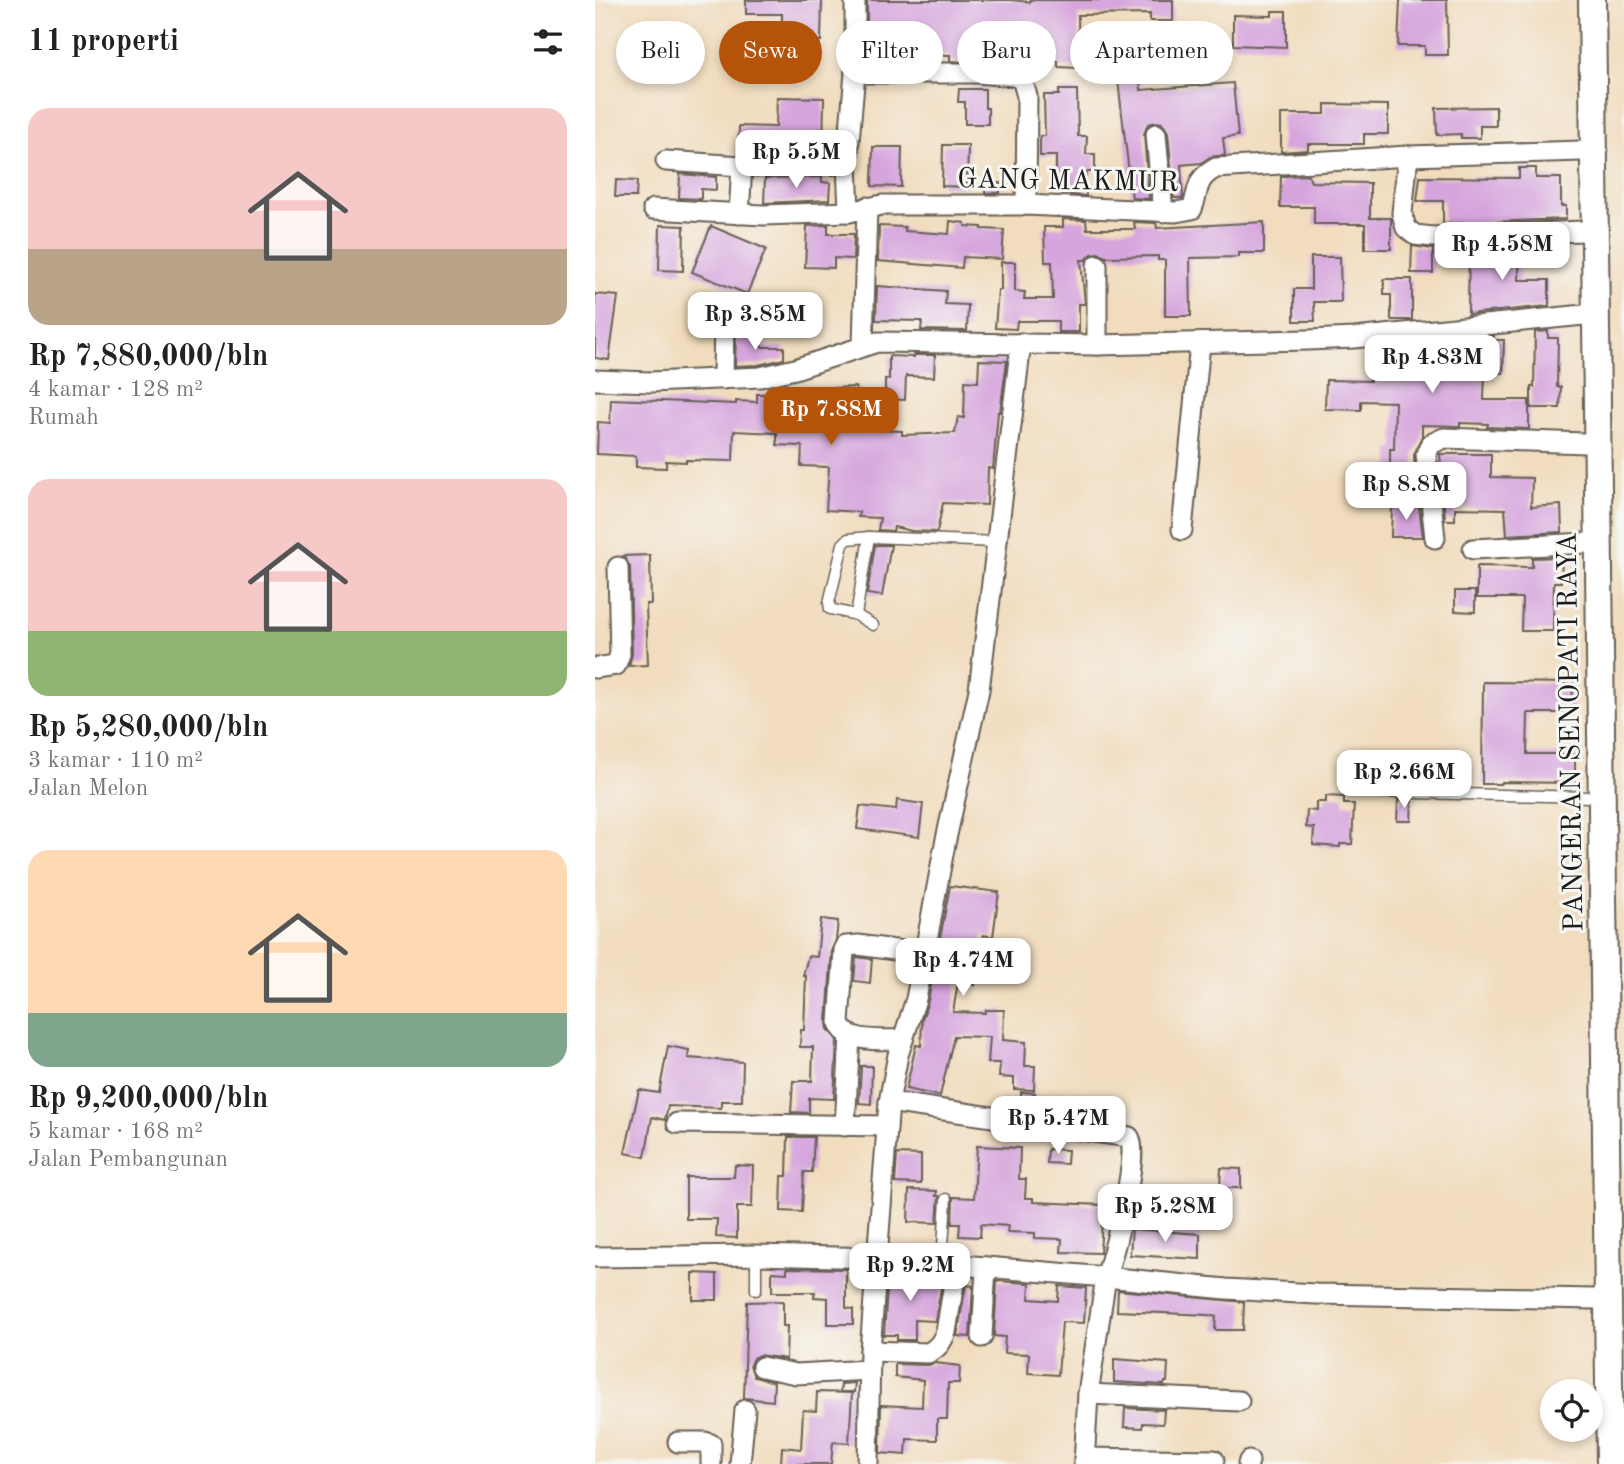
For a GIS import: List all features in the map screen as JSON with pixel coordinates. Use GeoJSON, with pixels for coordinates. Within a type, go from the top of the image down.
{"type":"FeatureCollection","features":[{"type":"Feature","properties":{"kind":"street"},"geometry":{"type":"LineString","coordinates":[[855,0],[855,21]]}},
{"type":"Feature","properties":{"kind":"street","name":"PANGERAN SENOPATI RAYA"},"geometry":{"type":"LineString","coordinates":[[1580,0],[1597,1464]]}},
{"type":"Feature","properties":{"kind":"street","name":"PANGERAN SENOPATI RAYA"},"geometry":{"type":"LineString","coordinates":[[1592,0],[1609,1464]]}},
{"type":"Feature","properties":{"kind":"street"},"geometry":{"type":"LineString","coordinates":[[943,72],[975,72],[1022,79],[1027,96],[1026,205]]}},
{"type":"Feature","properties":{"kind":"street"},"geometry":{"type":"LineString","coordinates":[[854,84],[847,164],[858,210],[863,345]]}},
{"type":"Feature","properties":{"kind":"street"},"geometry":{"type":"LineString","coordinates":[[1156,134],[1163,212]]}},
{"type":"Feature","properties":{"kind":"street","name":"GANG MAKMUR"},"geometry":{"type":"LineString","coordinates":[[653,209],[739,214],[858,210],[883,205],[1026,205],[1163,212],[1192,209],[1198,183],[1216,167],[1408,156],[1582,151]]}},
{"type":"Feature","properties":{"kind":"street"},"geometry":{"type":"LineString","coordinates":[[1408,156],[1402,213],[1406,228],[1416,235],[1433,237],[1583,231]]}},
{"type":"Feature","properties":{"kind":"street"},"geometry":{"type":"LineString","coordinates":[[666,161],[742,166],[847,164]]}},
{"type":"Feature","properties":{"kind":"street"},"geometry":{"type":"LineString","coordinates":[[739,214],[742,166]]}},
{"type":"Feature","properties":{"kind":"street"},"geometry":{"type":"LineString","coordinates":[[1097,265],[1097,345]]}},
{"type":"Feature","properties":{"kind":"street"},"geometry":{"type":"LineString","coordinates":[[723,379],[724,314]]}},
{"type":"Feature","properties":{"kind":"street"},"geometry":{"type":"LineString","coordinates":[[595,380],[651,382],[759,377],[783,372],[863,345],[900,341],[1097,345],[1354,338],[1584,314]]}},
{"type":"Feature","properties":{"kind":"street"},"geometry":{"type":"LineString","coordinates":[[868,1464],[870,1361],[890,1102],[898,1055],[916,999],[979,690],[1021,343]]}},
{"type":"Feature","properties":{"kind":"street"},"geometry":{"type":"LineString","coordinates":[[1182,530],[1200,343]]}},
{"type":"Feature","properties":{"kind":"street"},"geometry":{"type":"LineString","coordinates":[[1435,538],[1426,454],[1431,444],[1444,438],[1585,443]]}},
{"type":"Feature","properties":{"kind":"street"},"geometry":{"type":"LineString","coordinates":[[1473,549],[1586,543]]}},
{"type":"Feature","properties":{"kind":"street"},"geometry":{"type":"LineString","coordinates":[[595,668],[616,665],[620,654],[618,567]]}},
{"type":"Feature","properties":{"kind":"street"},"geometry":{"type":"LineString","coordinates":[[903,1040],[850,1036],[841,1030],[839,1023],[843,950],[846,946],[858,945],[924,954]]}},
{"type":"Feature","properties":{"kind":"street"},"geometry":{"type":"LineString","coordinates":[[845,1126],[850,1036]]}},
{"type":"Feature","properties":{"kind":"street"},"geometry":{"type":"LineString","coordinates":[[890,1102],[1129,1137],[1133,1143],[1133,1153],[1125,1203],[1106,1277],[1088,1394],[1084,1461],[1214,1460]]}},
{"type":"Feature","properties":{"kind":"street"},"geometry":{"type":"LineString","coordinates":[[677,1123],[887,1126]]}},
{"type":"Feature","properties":{"kind":"street"},"geometry":{"type":"LineString","coordinates":[[595,1257],[756,1255],[877,1258],[1226,1289],[1316,1294],[1595,1299]]}},
{"type":"Feature","properties":{"kind":"street"},"geometry":{"type":"LineString","coordinates":[[762,1367],[796,1374],[935,1350],[943,1341],[946,1332],[949,1264]]}},
{"type":"Feature","properties":{"kind":"street"},"geometry":{"type":"LineString","coordinates":[[982,1337],[986,1267]]}},
{"type":"Feature","properties":{"kind":"street"},"geometry":{"type":"LineString","coordinates":[[1088,1394],[1239,1401]]}},
{"type":"Feature","properties":{"kind":"street"},"geometry":{"type":"LineString","coordinates":[[740,1464],[745,1410]]}},
{"type":"Feature","properties":{"kind":"street"},"geometry":{"type":"LineString","coordinates":[[678,1442],[711,1444],[711,1464]]}},
{"type":"Feature","properties":{"kind":"lane"},"geometry":{"type":"LineString","coordinates":[[873,625],[856,615],[830,608],[843,544],[848,539],[869,537],[998,542]]}},
{"type":"Feature","properties":{"kind":"lane"},"geometry":{"type":"LineString","coordinates":[[856,615],[869,537]]}},
{"type":"Feature","properties":{"kind":"lane"},"geometry":{"type":"LineString","coordinates":[[1373,792],[1589,797]]}},
{"type":"Feature","properties":{"kind":"lane"},"geometry":{"type":"LineString","coordinates":[[946,1199],[949,1264]]}},
{"type":"Feature","properties":{"kind":"lane"},"geometry":{"type":"LineString","coordinates":[[756,1255],[756,1290]]}},
{"type":"Feature","properties":{"kind":"building"},"geometry":{"type":"Polygon","coordinates":[[[746,0],[822,0],[821,21],[782,21],[782,14],[746,14],[746,0]]]}},
{"type":"Feature","properties":{"kind":"building"},"geometry":{"type":"Polygon","coordinates":[[[867,0],[1173,0],[1173,21],[1150,21],[1150,14],[1078,15],[1078,21],[1070,21],[1070,68],[1058,67],[1056,61],[1056,21],[957,21],[957,61],[950,61],[950,55],[943,55],[943,21],[867,21],[867,0]]]}},
{"type":"Feature","properties":{"kind":"building"},"geometry":{"type":"Polygon","coordinates":[[[1400,0],[1447,0],[1448,55],[1425,55],[1425,46],[1398,46],[1400,0]]]}},
{"type":"Feature","properties":{"kind":"building"},"geometry":{"type":"Polygon","coordinates":[[[1272,11],[1286,11],[1286,47],[1233,45],[1233,15],[1272,16],[1272,11]]]}},
{"type":"Feature","properties":{"kind":"building"},"geometry":{"type":"Polygon","coordinates":[[[1233,83],[1238,136],[1223,138],[1225,155],[1210,157],[1201,163],[1181,165],[1183,198],[1174,198],[1168,132],[1162,123],[1148,124],[1144,134],[1149,199],[1132,198],[1118,84],[1140,84],[1141,90],[1233,83]]]}},
{"type":"Feature","properties":{"kind":"building"},"geometry":{"type":"Polygon","coordinates":[[[959,89],[985,89],[988,124],[965,124],[965,102],[958,102],[959,89]]]}},
{"type":"Feature","properties":{"kind":"building"},"geometry":{"type":"Polygon","coordinates":[[[1059,90],[1077,90],[1078,136],[1087,136],[1086,154],[1095,154],[1095,172],[1086,172],[1086,196],[1063,194],[1063,176],[1056,176],[1056,156],[1040,156],[1040,136],[1045,136],[1044,95],[1059,95],[1059,90]]]}},
{"type":"Feature","properties":{"kind":"building"},"geometry":{"type":"Polygon","coordinates":[[[777,97],[824,98],[823,152],[738,153],[739,126],[776,127],[777,97]]]}},
{"type":"Feature","properties":{"kind":"building"},"geometry":{"type":"Polygon","coordinates":[[[1325,104],[1388,105],[1388,134],[1364,134],[1364,144],[1308,144],[1308,150],[1281,152],[1281,114],[1325,114],[1325,104]]]}},
{"type":"Feature","properties":{"kind":"building"},"geometry":{"type":"Polygon","coordinates":[[[1496,107],[1496,126],[1480,126],[1480,138],[1461,138],[1461,134],[1437,135],[1436,108],[1496,107]]]}},
{"type":"Feature","properties":{"kind":"building"},"geometry":{"type":"Polygon","coordinates":[[[943,145],[968,145],[967,187],[942,186],[943,145]]]}},
{"type":"Feature","properties":{"kind":"building"},"geometry":{"type":"Polygon","coordinates":[[[873,147],[902,147],[901,187],[872,186],[873,147]]]}},
{"type":"Feature","properties":{"kind":"building"},"geometry":{"type":"Polygon","coordinates":[[[1519,168],[1536,168],[1536,178],[1561,178],[1561,206],[1566,206],[1566,219],[1443,224],[1443,201],[1417,201],[1420,177],[1519,178],[1519,168]]]}},
{"type":"Feature","properties":{"kind":"building"},"geometry":{"type":"Polygon","coordinates":[[[680,174],[716,177],[716,190],[701,189],[701,199],[679,198],[680,174]]]}},
{"type":"Feature","properties":{"kind":"building"},"geometry":{"type":"Polygon","coordinates":[[[1308,175],[1311,182],[1370,183],[1370,218],[1391,218],[1391,249],[1365,249],[1365,224],[1314,224],[1314,207],[1280,207],[1281,176],[1308,175]]]}},
{"type":"Feature","properties":{"kind":"building"},"geometry":{"type":"Polygon","coordinates":[[[822,177],[822,182],[830,183],[829,200],[764,203],[765,178],[822,177]]]}},
{"type":"Feature","properties":{"kind":"building"},"geometry":{"type":"Polygon","coordinates":[[[616,180],[637,181],[636,197],[615,197],[616,180]]]}},
{"type":"Feature","properties":{"kind":"building"},"geometry":{"type":"Polygon","coordinates":[[[985,183],[1000,183],[1000,193],[985,193],[985,183]]]}},
{"type":"Feature","properties":{"kind":"building"},"geometry":{"type":"Polygon","coordinates":[[[1063,219],[1086,220],[1087,229],[1135,229],[1134,222],[1156,223],[1157,228],[1264,222],[1264,253],[1239,253],[1239,257],[1190,258],[1191,316],[1165,316],[1165,260],[1158,260],[1158,256],[1106,257],[1098,253],[1092,254],[1086,260],[1081,260],[1085,304],[1079,304],[1079,332],[1058,332],[1058,321],[1017,321],[1016,329],[995,328],[998,290],[1001,290],[1001,262],[1015,262],[1015,291],[1025,292],[1024,299],[1053,299],[1052,262],[1045,262],[1044,227],[1063,227],[1063,219]]]}},
{"type":"Feature","properties":{"kind":"building"},"geometry":{"type":"Polygon","coordinates":[[[950,221],[982,229],[1004,230],[1002,259],[963,257],[962,268],[878,261],[879,226],[949,234],[950,221]]]}},
{"type":"Feature","properties":{"kind":"building"},"geometry":{"type":"Polygon","coordinates":[[[660,225],[684,226],[683,271],[659,270],[660,225]]]}},
{"type":"Feature","properties":{"kind":"building"},"geometry":{"type":"Polygon","coordinates":[[[828,225],[828,234],[854,234],[853,259],[834,258],[834,268],[805,267],[807,226],[828,225]]]}},
{"type":"Feature","properties":{"kind":"building"},"geometry":{"type":"Polygon","coordinates":[[[711,226],[766,249],[747,294],[692,272],[711,226]]]}},
{"type":"Feature","properties":{"kind":"building"},"geometry":{"type":"Polygon","coordinates":[[[1412,246],[1433,249],[1433,273],[1411,273],[1412,246]]]}},
{"type":"Feature","properties":{"kind":"building"},"geometry":{"type":"Polygon","coordinates":[[[1520,246],[1519,280],[1549,280],[1549,306],[1468,314],[1469,248],[1520,246]]]}},
{"type":"Feature","properties":{"kind":"building"},"geometry":{"type":"Polygon","coordinates":[[[1311,257],[1340,257],[1341,302],[1314,302],[1315,321],[1294,321],[1294,289],[1311,289],[1311,257]]]}},
{"type":"Feature","properties":{"kind":"building"},"geometry":{"type":"Polygon","coordinates":[[[1384,279],[1412,279],[1412,320],[1391,320],[1391,295],[1384,295],[1384,279]]]}},
{"type":"Feature","properties":{"kind":"building"},"geometry":{"type":"Polygon","coordinates":[[[877,286],[946,291],[945,304],[968,305],[967,331],[921,330],[922,321],[876,320],[877,286]]]}},
{"type":"Feature","properties":{"kind":"building"},"geometry":{"type":"Polygon","coordinates":[[[595,294],[618,296],[609,360],[595,358],[595,294]]]}},
{"type":"Feature","properties":{"kind":"building"},"geometry":{"type":"Polygon","coordinates":[[[1548,331],[1548,338],[1558,338],[1557,387],[1561,387],[1560,408],[1531,408],[1535,332],[1548,331]]]}},
{"type":"Feature","properties":{"kind":"building"},"geometry":{"type":"Polygon","coordinates":[[[736,335],[761,335],[761,347],[784,347],[784,359],[758,365],[735,366],[736,335]]]}},
{"type":"Feature","properties":{"kind":"building"},"geometry":{"type":"Polygon","coordinates":[[[1494,336],[1494,340],[1504,340],[1503,373],[1485,372],[1484,400],[1529,400],[1529,429],[1487,427],[1488,424],[1422,425],[1422,436],[1414,455],[1415,470],[1390,469],[1390,449],[1394,449],[1395,402],[1361,401],[1361,410],[1325,409],[1326,380],[1370,381],[1370,362],[1393,363],[1393,355],[1417,356],[1417,351],[1479,351],[1480,338],[1494,336]]]}},
{"type":"Feature","properties":{"kind":"building"},"geometry":{"type":"Polygon","coordinates":[[[935,355],[934,377],[906,376],[905,400],[885,399],[885,379],[889,379],[889,356],[935,355]]]}},
{"type":"Feature","properties":{"kind":"building"},"geometry":{"type":"Polygon","coordinates":[[[979,360],[1007,361],[998,412],[993,469],[988,468],[987,505],[943,503],[937,532],[894,527],[893,531],[878,530],[880,518],[858,517],[859,512],[826,510],[829,467],[801,466],[802,446],[777,445],[777,433],[734,431],[733,461],[666,461],[666,468],[636,467],[636,456],[597,454],[598,422],[610,423],[611,399],[736,404],[736,401],[757,402],[757,394],[775,394],[775,404],[810,404],[810,389],[856,387],[856,425],[881,426],[880,430],[902,431],[902,435],[955,433],[958,417],[964,418],[965,381],[978,382],[979,360]]]}},
{"type":"Feature","properties":{"kind":"building"},"geometry":{"type":"Polygon","coordinates":[[[1440,454],[1491,454],[1491,477],[1532,478],[1531,507],[1561,505],[1562,532],[1507,535],[1505,509],[1455,508],[1455,520],[1445,520],[1440,454]]]}},
{"type":"Feature","properties":{"kind":"building"},"geometry":{"type":"Polygon","coordinates":[[[1392,507],[1419,507],[1423,537],[1391,537],[1392,507]]]}},
{"type":"Feature","properties":{"kind":"building"},"geometry":{"type":"Polygon","coordinates":[[[875,545],[891,545],[882,596],[867,594],[875,545]]]}},
{"type":"Feature","properties":{"kind":"building"},"geometry":{"type":"Polygon","coordinates":[[[650,555],[651,604],[646,604],[648,665],[629,666],[632,654],[630,567],[623,556],[650,555]]]}},
{"type":"Feature","properties":{"kind":"building"},"geometry":{"type":"Polygon","coordinates":[[[1562,557],[1561,582],[1554,582],[1553,631],[1521,631],[1522,598],[1477,598],[1477,566],[1532,567],[1532,558],[1562,557]]]}},
{"type":"Feature","properties":{"kind":"building"},"geometry":{"type":"Polygon","coordinates":[[[1455,591],[1475,591],[1475,612],[1455,611],[1455,591]]]}},
{"type":"Feature","properties":{"kind":"building"},"geometry":{"type":"Polygon","coordinates":[[[1483,682],[1573,683],[1572,713],[1528,713],[1527,754],[1575,754],[1575,783],[1482,784],[1483,682]]]}},
{"type":"Feature","properties":{"kind":"building"},"geometry":{"type":"Polygon","coordinates":[[[1326,796],[1344,797],[1344,804],[1354,804],[1352,844],[1340,844],[1340,847],[1313,845],[1314,828],[1306,827],[1307,810],[1316,811],[1316,802],[1326,802],[1326,796]]]}},
{"type":"Feature","properties":{"kind":"building"},"geometry":{"type":"Polygon","coordinates":[[[897,800],[923,804],[919,837],[857,829],[860,806],[896,810],[897,800]]]}},
{"type":"Feature","properties":{"kind":"building"},"geometry":{"type":"Polygon","coordinates":[[[1398,800],[1412,800],[1411,821],[1397,821],[1398,800]]]}},
{"type":"Feature","properties":{"kind":"building"},"geometry":{"type":"Polygon","coordinates":[[[950,886],[999,892],[993,937],[983,935],[975,985],[958,982],[953,1012],[985,1013],[986,1010],[1004,1010],[1003,1040],[1026,1042],[1025,1066],[1035,1066],[1034,1090],[1014,1089],[1014,1078],[999,1077],[1000,1063],[988,1063],[990,1037],[954,1036],[940,1096],[906,1089],[916,1045],[921,1046],[922,1020],[950,886]]]}},
{"type":"Feature","properties":{"kind":"building"},"geometry":{"type":"Polygon","coordinates":[[[821,919],[838,921],[832,949],[827,1022],[828,1029],[837,1040],[834,1099],[809,1098],[809,1113],[791,1112],[793,1081],[812,1081],[813,1047],[800,1047],[801,1030],[804,1030],[806,976],[803,976],[808,956],[817,957],[821,919]]]}},
{"type":"Feature","properties":{"kind":"building"},"geometry":{"type":"Polygon","coordinates":[[[856,957],[872,959],[870,983],[854,981],[856,957]]]}},
{"type":"Feature","properties":{"kind":"building"},"geometry":{"type":"Polygon","coordinates":[[[668,1046],[689,1050],[688,1058],[743,1062],[742,1101],[721,1101],[721,1108],[668,1106],[665,1120],[652,1117],[645,1157],[625,1153],[639,1090],[659,1093],[668,1046]]]}},
{"type":"Feature","properties":{"kind":"building"},"geometry":{"type":"Polygon","coordinates":[[[861,1066],[872,1066],[871,1104],[859,1103],[861,1066]]]}},
{"type":"Feature","properties":{"kind":"building"},"geometry":{"type":"Polygon","coordinates":[[[1021,1092],[1035,1093],[1034,1111],[1021,1109],[1021,1092]]]}},
{"type":"Feature","properties":{"kind":"building"},"geometry":{"type":"Polygon","coordinates":[[[788,1137],[814,1137],[812,1172],[804,1172],[802,1212],[781,1211],[782,1176],[787,1176],[788,1137]]]}},
{"type":"Feature","properties":{"kind":"building"},"geometry":{"type":"Polygon","coordinates":[[[977,1146],[1020,1148],[1019,1179],[1026,1179],[1025,1198],[1033,1198],[1033,1202],[1103,1205],[1100,1253],[1061,1252],[1062,1239],[1035,1238],[1035,1233],[1007,1232],[1008,1226],[981,1224],[980,1237],[959,1236],[960,1224],[952,1224],[953,1197],[974,1198],[977,1146]]]}},
{"type":"Feature","properties":{"kind":"building"},"geometry":{"type":"Polygon","coordinates":[[[1048,1149],[1068,1150],[1067,1164],[1047,1163],[1048,1149]]]}},
{"type":"Feature","properties":{"kind":"building"},"geometry":{"type":"Polygon","coordinates":[[[897,1154],[921,1155],[921,1184],[895,1183],[897,1154]]]}},
{"type":"Feature","properties":{"kind":"building"},"geometry":{"type":"Polygon","coordinates":[[[735,1165],[753,1166],[752,1207],[737,1207],[737,1238],[716,1237],[717,1219],[686,1219],[686,1177],[734,1177],[735,1165]]]}},
{"type":"Feature","properties":{"kind":"building"},"geometry":{"type":"Polygon","coordinates":[[[1221,1168],[1241,1169],[1241,1188],[1220,1188],[1221,1168]]]}},
{"type":"Feature","properties":{"kind":"building"},"geometry":{"type":"Polygon","coordinates":[[[909,1190],[937,1191],[937,1223],[908,1222],[909,1190]]]}},
{"type":"Feature","properties":{"kind":"building"},"geometry":{"type":"Polygon","coordinates":[[[1132,1229],[1200,1234],[1200,1259],[1130,1255],[1132,1229]]]}},
{"type":"Feature","properties":{"kind":"building"},"geometry":{"type":"Polygon","coordinates":[[[787,1268],[846,1269],[846,1308],[853,1309],[853,1324],[828,1324],[828,1298],[814,1297],[815,1292],[772,1292],[772,1272],[787,1273],[787,1268]]]}},
{"type":"Feature","properties":{"kind":"building"},"geometry":{"type":"Polygon","coordinates":[[[888,1271],[940,1276],[942,1283],[935,1321],[915,1320],[915,1340],[897,1340],[897,1335],[884,1335],[888,1271]]]}},
{"type":"Feature","properties":{"kind":"building"},"geometry":{"type":"Polygon","coordinates":[[[693,1273],[717,1274],[717,1300],[693,1300],[693,1273]]]}},
{"type":"Feature","properties":{"kind":"building"},"geometry":{"type":"Polygon","coordinates":[[[997,1281],[1030,1283],[1029,1299],[1058,1301],[1059,1286],[1086,1288],[1084,1323],[1062,1322],[1058,1375],[1028,1373],[1029,1354],[1004,1353],[1005,1337],[994,1336],[997,1281]]]}},
{"type":"Feature","properties":{"kind":"building"},"geometry":{"type":"Polygon","coordinates":[[[966,1285],[973,1286],[970,1337],[957,1336],[966,1285]]]}},
{"type":"Feature","properties":{"kind":"building"},"geometry":{"type":"Polygon","coordinates":[[[1118,1290],[1244,1302],[1243,1330],[1215,1330],[1216,1317],[1209,1315],[1117,1311],[1118,1290]]]}},
{"type":"Feature","properties":{"kind":"building"},"geometry":{"type":"Polygon","coordinates":[[[783,1301],[783,1326],[787,1326],[786,1359],[759,1355],[753,1358],[750,1365],[754,1377],[774,1382],[773,1401],[744,1398],[747,1302],[783,1301]]]}},
{"type":"Feature","properties":{"kind":"building"},"geometry":{"type":"Polygon","coordinates":[[[1114,1359],[1168,1363],[1167,1382],[1164,1385],[1114,1382],[1114,1359]]]}},
{"type":"Feature","properties":{"kind":"building"},"geometry":{"type":"Polygon","coordinates":[[[935,1363],[960,1366],[959,1383],[948,1383],[947,1419],[937,1419],[937,1440],[907,1439],[906,1455],[880,1453],[881,1405],[922,1407],[923,1380],[895,1377],[895,1364],[935,1363]]]}},
{"type":"Feature","properties":{"kind":"building"},"geometry":{"type":"Polygon","coordinates":[[[855,1383],[854,1392],[840,1392],[841,1384],[855,1383]]]}},
{"type":"Feature","properties":{"kind":"building"},"geometry":{"type":"Polygon","coordinates":[[[817,1392],[852,1393],[849,1443],[833,1442],[831,1464],[781,1464],[782,1447],[801,1449],[803,1410],[816,1411],[817,1392]]]}},
{"type":"Feature","properties":{"kind":"building"},"geometry":{"type":"Polygon","coordinates":[[[1125,1408],[1164,1410],[1163,1424],[1143,1423],[1142,1428],[1124,1427],[1125,1408]]]}}]}
